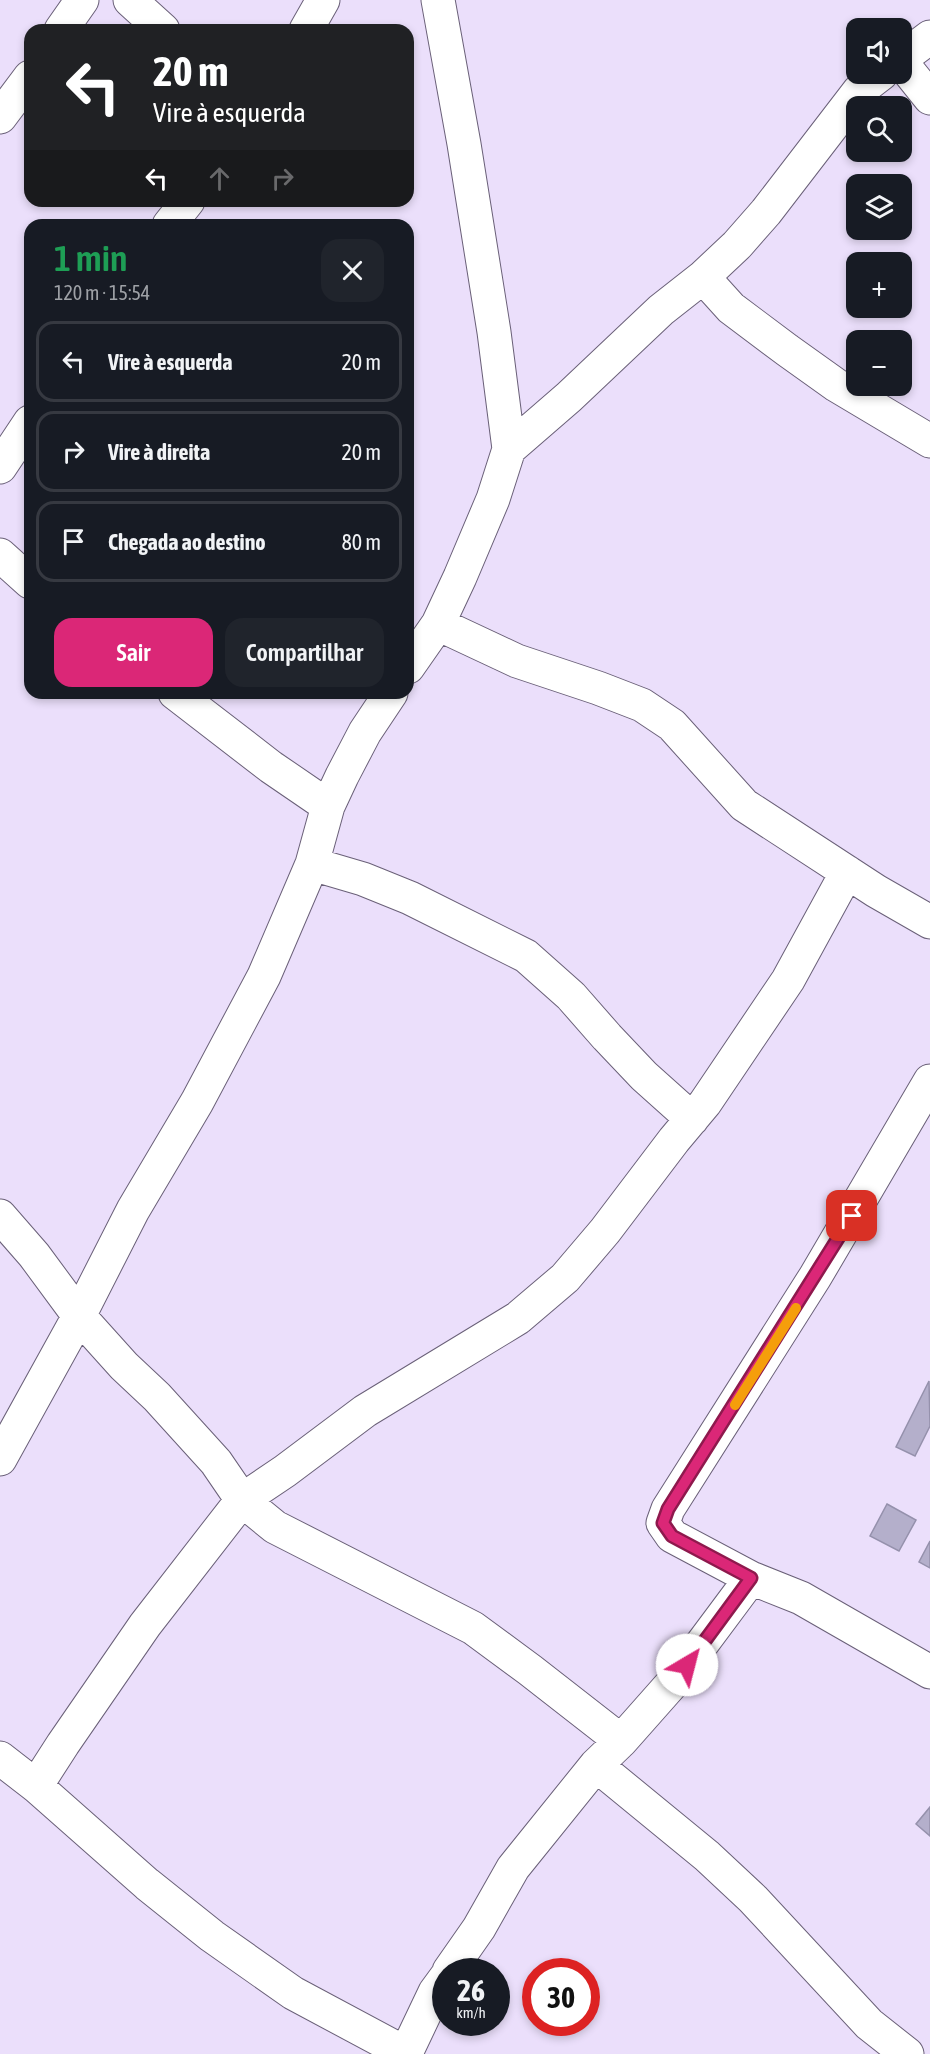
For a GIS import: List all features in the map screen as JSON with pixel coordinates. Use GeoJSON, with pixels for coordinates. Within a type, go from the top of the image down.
{"type":"FeatureCollection","features":[{"type":"Feature","properties":{"kind":"street"},"geometry":{"type":"LineString","coordinates":[[65,24],[82,0]]}},
{"type":"Feature","properties":{"kind":"street"},"geometry":{"type":"LineString","coordinates":[[130,0],[156,24]]}},
{"type":"Feature","properties":{"kind":"street"},"geometry":{"type":"LineString","coordinates":[[309,24],[323,0]]}},
{"type":"Feature","properties":{"kind":"street"},"geometry":{"type":"LineString","coordinates":[[414,658],[438,624],[493,500],[509,449],[494,332],[438,0]]}},
{"type":"Feature","properties":{"kind":"street"},"geometry":{"type":"LineString","coordinates":[[912,50],[930,37]]}},
{"type":"Feature","properties":{"kind":"street"},"geometry":{"type":"LineString","coordinates":[[912,76],[930,98]]}},
{"type":"Feature","properties":{"kind":"street"},"geometry":{"type":"LineString","coordinates":[[509,449],[609,362],[661,310],[703,277],[737,245],[766,212],[797,168],[859,91],[868,84]]}},
{"type":"Feature","properties":{"kind":"street"},"geometry":{"type":"LineString","coordinates":[[0,117],[24,86]]}},
{"type":"Feature","properties":{"kind":"street"},"geometry":{"type":"LineString","coordinates":[[174,219],[183,207]]}},
{"type":"Feature","properties":{"kind":"street"},"geometry":{"type":"LineString","coordinates":[[703,277],[731,308],[787,350],[836,385],[930,441]]}},
{"type":"Feature","properties":{"kind":"street"},"geometry":{"type":"LineString","coordinates":[[0,467],[24,431]]}},
{"type":"Feature","properties":{"kind":"street"},"geometry":{"type":"LineString","coordinates":[[0,555],[24,577]]}},
{"type":"Feature","properties":{"kind":"street"},"geometry":{"type":"LineString","coordinates":[[438,624],[517,661],[642,705],[672,725],[744,804],[847,872],[930,922]]}},
{"type":"Feature","properties":{"kind":"street"},"geometry":{"type":"LineString","coordinates":[[183,699],[271,767],[328,806]]}},
{"type":"Feature","properties":{"kind":"street"},"geometry":{"type":"LineString","coordinates":[[0,1459],[79,1316],[133,1210],[197,1102],[264,976],[312,864],[328,806],[365,732],[387,699]]}},
{"type":"Feature","properties":{"kind":"street"},"geometry":{"type":"LineString","coordinates":[[312,864],[363,879],[410,898],[526,956],[571,996],[644,1076],[692,1119]]}},
{"type":"Feature","properties":{"kind":"street"},"geometry":{"type":"LineString","coordinates":[[36,1786],[127,1650],[242,1500],[365,1411],[518,1318],[557,1285],[605,1231],[705,1103],[788,980],[847,872]]}},
{"type":"Feature","properties":{"kind":"street"},"geometry":{"type":"LineString","coordinates":[[930,1081],[826,1259],[668,1509],[663,1523],[672,1536],[751,1578],[801,1598],[885,1644],[930,1672]]}},
{"type":"Feature","properties":{"kind":"street"},"geometry":{"type":"LineString","coordinates":[[0,1216],[79,1316],[216,1462],[242,1500],[275,1527],[472,1628],[621,1741]]}},
{"type":"Feature","properties":{"kind":"street"},"geometry":{"type":"LineString","coordinates":[[458,1958],[513,1868],[596,1765],[621,1741],[675,1680],[751,1578]]}},
{"type":"Feature","properties":{"kind":"street"},"geometry":{"type":"LineString","coordinates":[[0,1758],[36,1786],[147,1884],[212,1936],[292,1993],[406,2054],[432,1998]]}},
{"type":"Feature","properties":{"kind":"street"},"geometry":{"type":"LineString","coordinates":[[596,1765],[707,1856],[753,1899],[869,2024],[907,2054]]}},
{"type":"Feature","properties":{"kind":"street"},"geometry":{"type":"LineString","coordinates":[[926,2054],[930,2046]]}},
{"type":"Feature","properties":{"kind":"building"},"geometry":{"type":"Polygon","coordinates":[[[929,1381],[930,1426],[915,1456],[896,1447],[929,1381]]]}},
{"type":"Feature","properties":{"kind":"building"},"geometry":{"type":"Polygon","coordinates":[[[887,1504],[916,1520],[899,1551],[870,1536],[887,1504]]]}},
{"type":"Feature","properties":{"kind":"building"},"geometry":{"type":"Polygon","coordinates":[[[930,1541],[930,1568],[919,1562],[930,1541]]]}},
{"type":"Feature","properties":{"kind":"building"},"geometry":{"type":"Polygon","coordinates":[[[930,1807],[930,1836],[916,1824],[930,1807]]]}},
{"type":"Feature","properties":{"kind":"slow traffic"},"geometry":{"type":"LineString","coordinates":[[735,1405],[796,1308]]}},
{"type":"Feature","properties":{"kind":"route"},"geometry":{"type":"LineString","coordinates":[[687,1665],[751,1578],[672,1536],[663,1523],[668,1509],[852,1216]]}}]}
